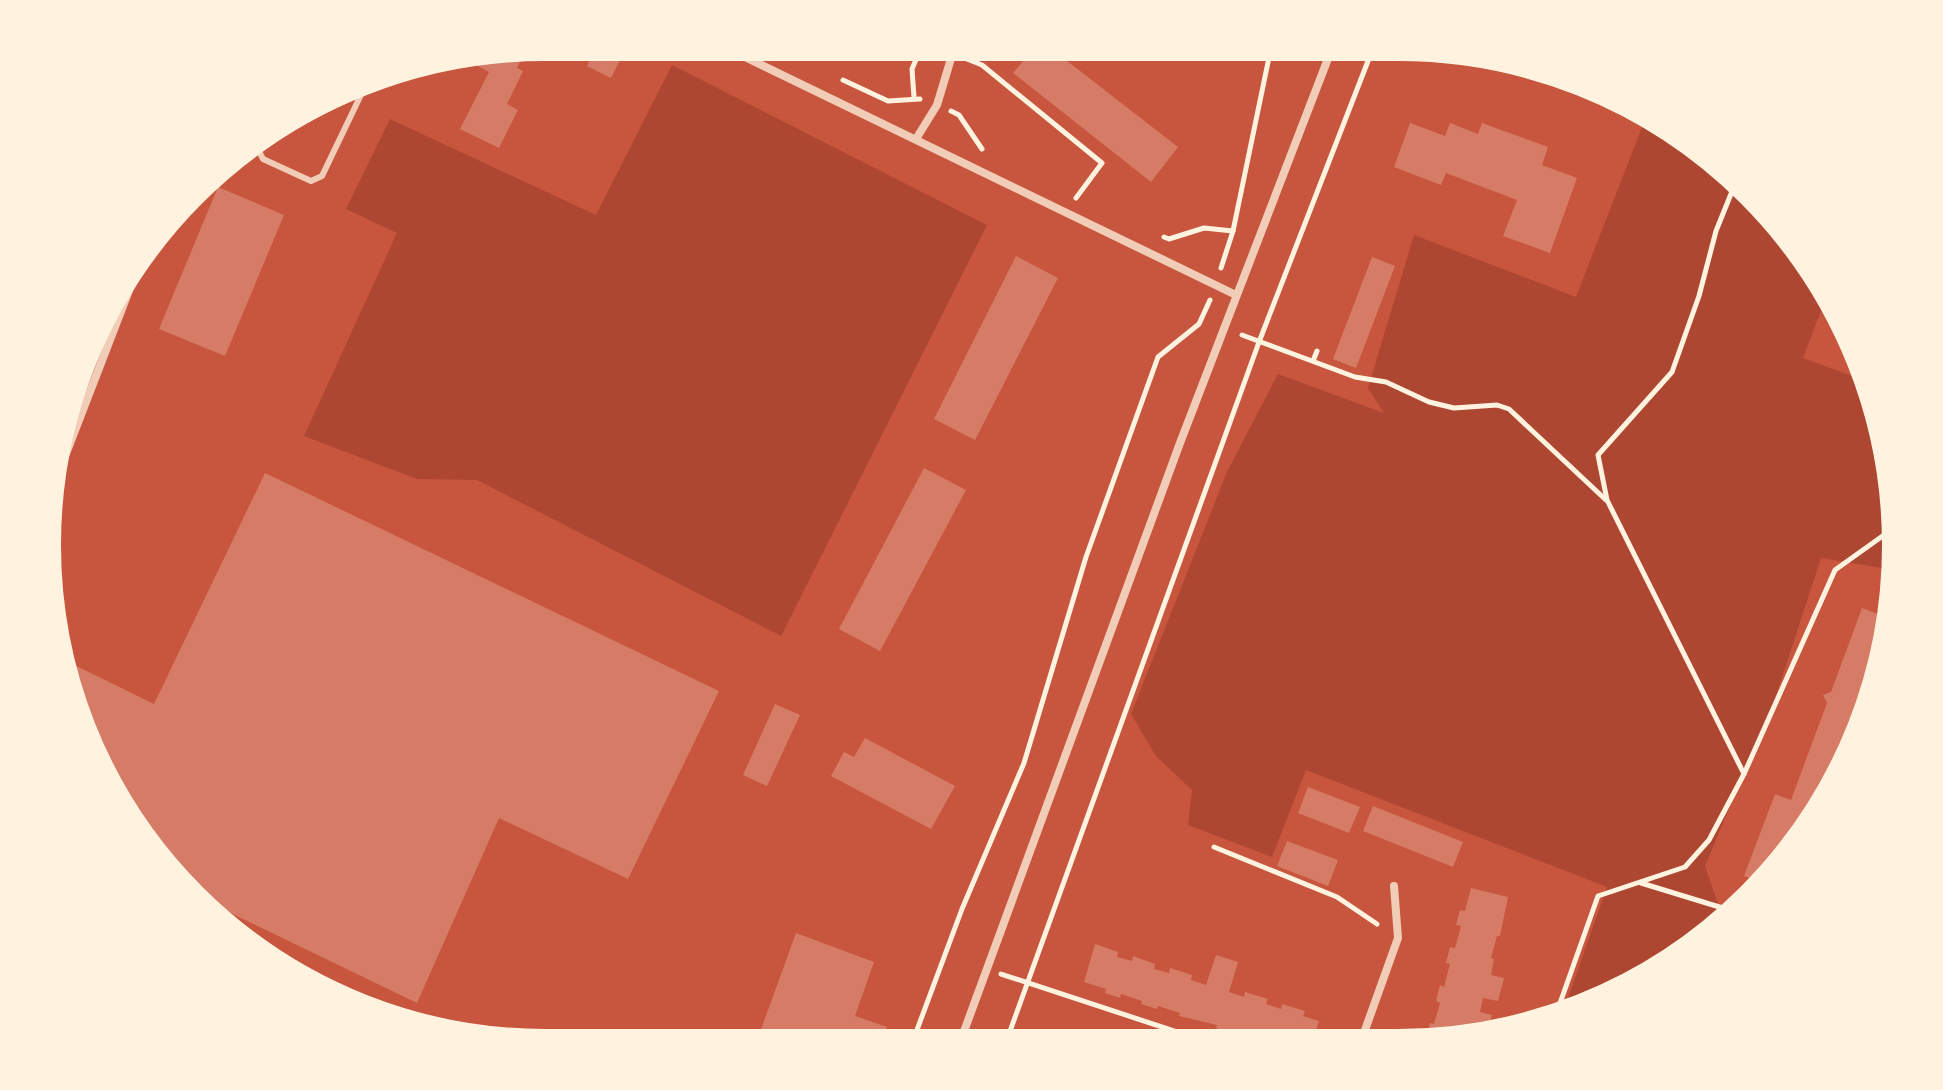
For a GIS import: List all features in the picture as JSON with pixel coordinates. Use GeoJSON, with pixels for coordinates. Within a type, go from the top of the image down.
{"type":"FeatureCollection","features":[{"type":"Feature","properties":{"kind":"street"},"geometry":{"type":"LineString","coordinates":[[743,56],[1236,295]]}},
{"type":"Feature","properties":{"kind":"street"},"geometry":{"type":"LineString","coordinates":[[916,139],[937,105],[951,56]]}},
{"type":"Feature","properties":{"kind":"street"},"geometry":{"type":"LineString","coordinates":[[963,1034],[1236,295],[1329,56]]}},
{"type":"Feature","properties":{"kind":"street"},"geometry":{"type":"LineString","coordinates":[[63,461],[132,284]]}},
{"type":"Feature","properties":{"kind":"street"},"geometry":{"type":"LineString","coordinates":[[1364,1034],[1398,938],[1394,886]]}},
{"type":"Feature","properties":{"kind":"lane"},"geometry":{"type":"LineString","coordinates":[[258,149],[263,159],[311,181],[322,176],[363,91]]}},
{"type":"Feature","properties":{"kind":"path"},"geometry":{"type":"LineString","coordinates":[[914,97],[912,69],[918,56]]}},
{"type":"Feature","properties":{"kind":"path"},"geometry":{"type":"LineString","coordinates":[[957,56],[982,65],[1102,163],[1076,199]]}},
{"type":"Feature","properties":{"kind":"path"},"geometry":{"type":"LineString","coordinates":[[915,1034],[962,909],[1024,763],[1086,557],[1158,357],[1199,324],[1215,287],[1233,231],[1269,56]]}},
{"type":"Feature","properties":{"kind":"path"},"geometry":{"type":"LineString","coordinates":[[1009,1034],[1259,342],[1370,56]]}},
{"type":"Feature","properties":{"kind":"path"},"geometry":{"type":"LineString","coordinates":[[831,75],[888,101],[914,97],[959,115],[984,151]]}},
{"type":"Feature","properties":{"kind":"path"},"geometry":{"type":"LineString","coordinates":[[1733,189],[1716,231],[1699,296],[1672,372],[1598,455],[1607,500],[1744,774]]}},
{"type":"Feature","properties":{"kind":"path"},"geometry":{"type":"LineString","coordinates":[[1063,192],[1089,205]]}},
{"type":"Feature","properties":{"kind":"path"},"geometry":{"type":"LineString","coordinates":[[1155,233],[1169,239],[1204,228],[1233,231]]}},
{"type":"Feature","properties":{"kind":"path"},"geometry":{"type":"LineString","coordinates":[[1199,324],[1224,328],[1355,377],[1386,382],[1429,402],[1454,408],[1497,405],[1509,409],[1607,500]]}},
{"type":"Feature","properties":{"kind":"path"},"geometry":{"type":"LineString","coordinates":[[1313,361],[1317,351]]}},
{"type":"Feature","properties":{"kind":"path"},"geometry":{"type":"LineString","coordinates":[[1559,1007],[1598,896],[1685,867],[1709,840],[1744,774],[1835,570],[1887,533]]}},
{"type":"Feature","properties":{"kind":"path"},"geometry":{"type":"LineString","coordinates":[[1214,847],[1337,897],[1398,938]]}},
{"type":"Feature","properties":{"kind":"path"},"geometry":{"type":"LineString","coordinates":[[1641,883],[1725,909]]}},
{"type":"Feature","properties":{"kind":"path"},"geometry":{"type":"LineString","coordinates":[[985,969],[1184,1034]]}},
{"type":"Feature","properties":{"kind":"shaded area"},"geometry":{"type":"Polygon","coordinates":[[[672,65],[987,225],[781,636],[477,480],[417,479],[304,436],[397,233],[346,209],[390,119],[596,215],[672,65]]]}},
{"type":"Feature","properties":{"kind":"shaded area"},"geometry":{"type":"Polygon","coordinates":[[[1644,122],[1696,157],[1744,199],[1805,273],[1823,305],[1803,358],[1857,378],[1878,450],[1887,545],[1886,569],[1821,558],[1775,699],[1705,866],[1721,912],[1670,952],[1614,984],[1566,1004],[1607,887],[1306,770],[1272,857],[1188,825],[1192,790],[1156,756],[1131,714],[1227,472],[1278,374],[1384,413],[1368,388],[1414,235],[1576,297],[1644,122]]]}},
{"type":"Feature","properties":{"kind":"building"},"geometry":{"type":"Polygon","coordinates":[[[592,56],[622,56],[611,78],[587,66],[592,56]]]}},
{"type":"Feature","properties":{"kind":"building"},"geometry":{"type":"Polygon","coordinates":[[[1027,56],[1061,56],[1178,147],[1151,182],[1013,73],[1027,56]]]}},
{"type":"Feature","properties":{"kind":"building"},"geometry":{"type":"Polygon","coordinates":[[[522,57],[517,68],[523,71],[507,104],[518,110],[499,148],[460,129],[489,72],[478,66],[481,60],[522,57]]]}},
{"type":"Feature","properties":{"kind":"building"},"geometry":{"type":"Polygon","coordinates":[[[1410,123],[1445,136],[1450,123],[1478,134],[1482,123],[1548,147],[1542,165],[1577,178],[1550,253],[1503,236],[1517,200],[1446,173],[1441,185],[1394,167],[1410,123]]]}},
{"type":"Feature","properties":{"kind":"building"},"geometry":{"type":"Polygon","coordinates":[[[218,187],[284,215],[225,356],[159,329],[218,187]]]}},
{"type":"Feature","properties":{"kind":"building"},"geometry":{"type":"Polygon","coordinates":[[[1016,256],[1058,278],[975,440],[934,419],[1016,256]]]}},
{"type":"Feature","properties":{"kind":"building"},"geometry":{"type":"Polygon","coordinates":[[[1372,257],[1395,266],[1356,368],[1333,359],[1372,257]]]}},
{"type":"Feature","properties":{"kind":"building"},"geometry":{"type":"Polygon","coordinates":[[[924,468],[966,490],[880,651],[839,629],[924,468]]]}},
{"type":"Feature","properties":{"kind":"building"},"geometry":{"type":"Polygon","coordinates":[[[265,473],[719,691],[628,879],[499,818],[417,1003],[215,905],[199,891],[157,843],[122,790],[93,732],[71,663],[154,704],[265,473]]]}},
{"type":"Feature","properties":{"kind":"building"},"geometry":{"type":"Polygon","coordinates":[[[1862,608],[1882,615],[1861,702],[1837,761],[1805,817],[1786,843],[1754,880],[1744,876],[1775,794],[1791,800],[1827,703],[1823,695],[1831,692],[1862,608]]]}},
{"type":"Feature","properties":{"kind":"building"},"geometry":{"type":"Polygon","coordinates":[[[775,704],[800,715],[767,786],[743,775],[775,704]]]}},
{"type":"Feature","properties":{"kind":"building"},"geometry":{"type":"Polygon","coordinates":[[[865,738],[955,786],[931,829],[831,776],[844,752],[854,757],[865,738]]]}},
{"type":"Feature","properties":{"kind":"building"},"geometry":{"type":"Polygon","coordinates":[[[1308,787],[1360,807],[1349,833],[1298,813],[1308,787]]]}},
{"type":"Feature","properties":{"kind":"building"},"geometry":{"type":"Polygon","coordinates":[[[1373,806],[1463,842],[1453,867],[1363,831],[1373,806]]]}},
{"type":"Feature","properties":{"kind":"building"},"geometry":{"type":"Polygon","coordinates":[[[1287,841],[1338,860],[1328,886],[1277,866],[1287,841]]]}},
{"type":"Feature","properties":{"kind":"building"},"geometry":{"type":"Polygon","coordinates":[[[1471,888],[1508,897],[1500,936],[1497,936],[1491,958],[1494,959],[1491,975],[1504,978],[1498,1001],[1483,998],[1480,1012],[1492,1015],[1489,1026],[1427,1033],[1430,1023],[1434,1024],[1440,1003],[1436,1001],[1440,985],[1444,987],[1450,964],[1446,963],[1450,947],[1455,948],[1461,926],[1456,925],[1460,910],[1465,911],[1471,888]]]}},
{"type":"Feature","properties":{"kind":"building"},"geometry":{"type":"Polygon","coordinates":[[[796,933],[874,962],[855,1016],[887,1027],[884,1034],[759,1034],[796,933]]]}},
{"type":"Feature","properties":{"kind":"building"},"geometry":{"type":"Polygon","coordinates":[[[1095,944],[1118,952],[1117,957],[1132,961],[1133,956],[1155,964],[1154,969],[1169,973],[1170,968],[1192,975],[1191,980],[1206,985],[1216,955],[1238,962],[1229,992],[1244,997],[1245,992],[1268,999],[1266,1004],[1281,1009],[1282,1004],[1305,1011],[1303,1016],[1319,1021],[1314,1034],[1246,1034],[1233,1030],[1232,1033],[1216,1028],[1217,1025],[1179,1016],[1180,1013],[1141,1004],[1142,1001],[1121,994],[1120,998],[1105,993],[1106,989],[1084,982],[1095,944]]]}}]}
